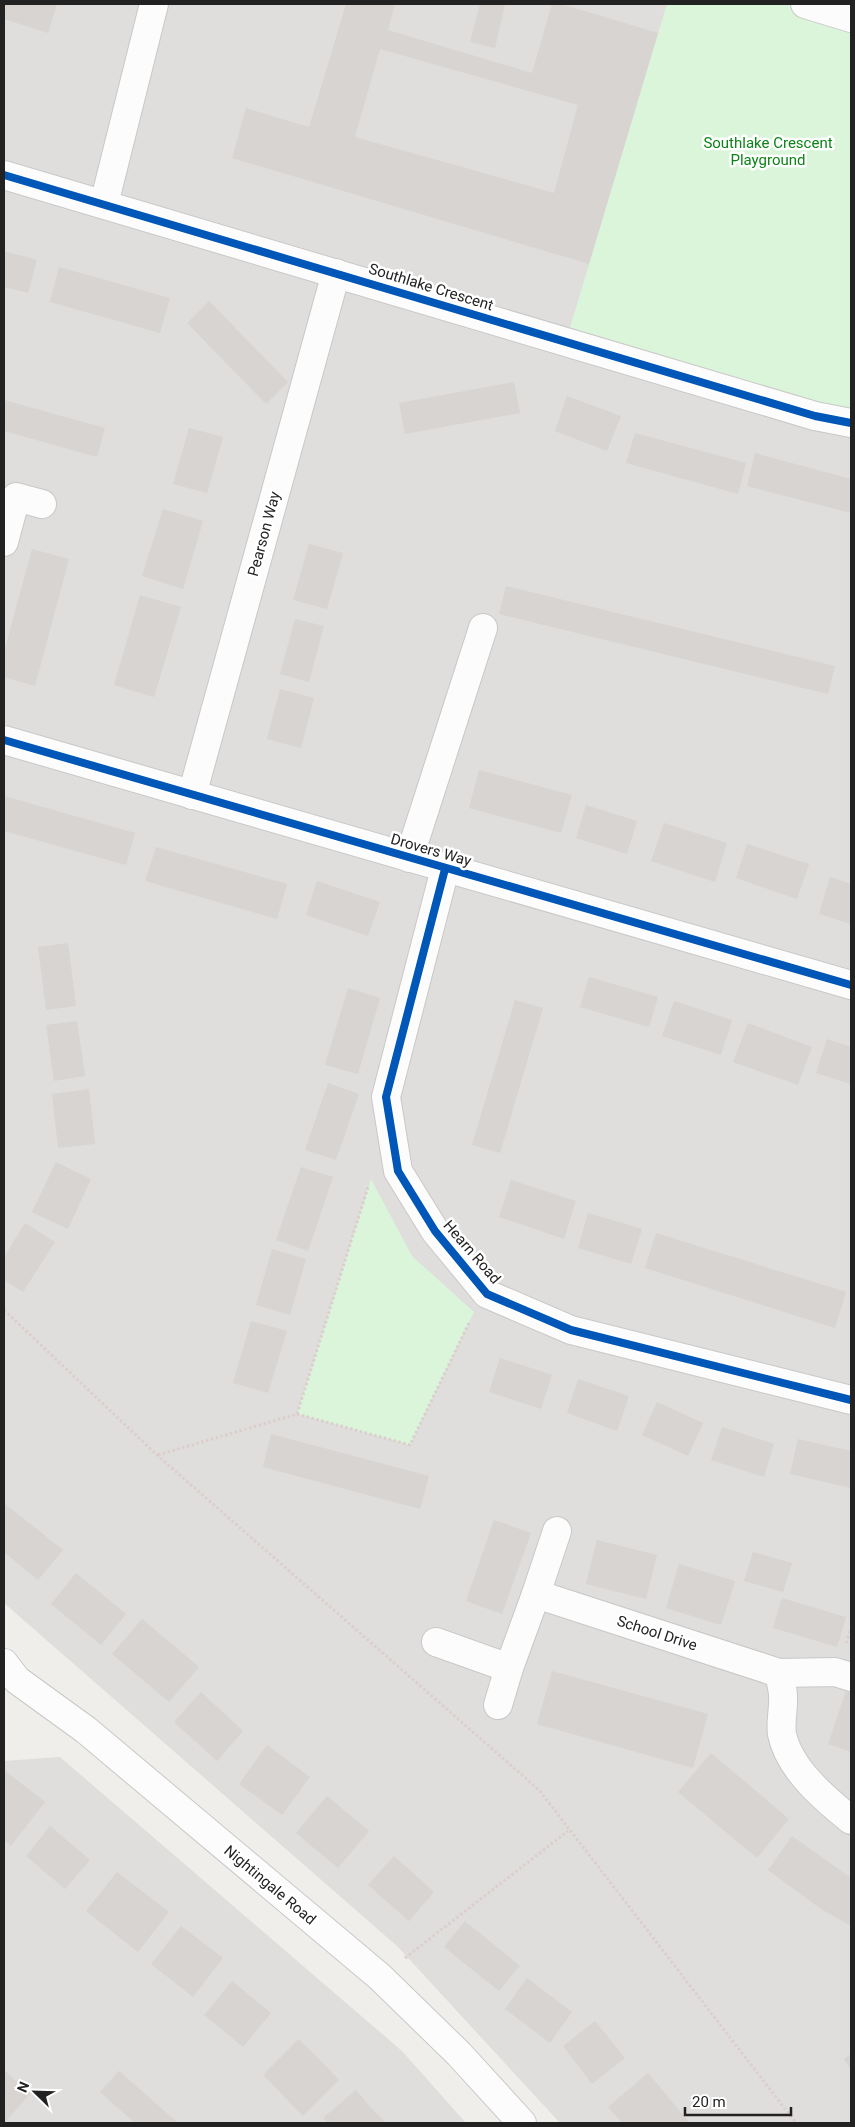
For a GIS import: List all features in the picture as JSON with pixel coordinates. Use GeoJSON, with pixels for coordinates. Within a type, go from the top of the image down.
{"type":"FeatureCollection","features":[{"type":"Feature","properties":{"kind":"street"},"geometry":{"type":"LineString","coordinates":[[104,204],[154,4]]}},
{"type":"Feature","properties":{"kind":"street"},"geometry":{"type":"LineString","coordinates":[[805,4],[851,18]]}},
{"type":"Feature","properties":{"kind":"street","name":"Southlake Crescent"},"geometry":{"type":"LineString","coordinates":[[4,175],[815,416],[851,423]]}},
{"type":"Feature","properties":{"kind":"street","name":"Pearson Way"},"geometry":{"type":"LineString","coordinates":[[192,795],[336,273]]}},
{"type":"Feature","properties":{"kind":"street"},"geometry":{"type":"LineString","coordinates":[[4,542],[10,496],[42,504]]}},
{"type":"Feature","properties":{"kind":"street"},"geometry":{"type":"LineString","coordinates":[[409,858],[483,628]]}},
{"type":"Feature","properties":{"kind":"street","name":"Drovers Way"},"geometry":{"type":"LineString","coordinates":[[4,740],[851,985]]}},
{"type":"Feature","properties":{"kind":"street","name":"Hearn Road"},"geometry":{"type":"LineString","coordinates":[[445,869],[386,1098],[398,1172],[434,1230],[487,1294],[571,1330],[851,1400]]}},
{"type":"Feature","properties":{"kind":"street"},"geometry":{"type":"LineString","coordinates":[[498,1705],[508,1668],[557,1531]]}},
{"type":"Feature","properties":{"kind":"street","name":"School Drive"},"geometry":{"type":"LineString","coordinates":[[536,1594],[779,1673],[835,1672],[851,1677]]}},
{"type":"Feature","properties":{"kind":"street"},"geometry":{"type":"LineString","coordinates":[[436,1642],[508,1668]]}},
{"type":"Feature","properties":{"kind":"street"},"geometry":{"type":"LineString","coordinates":[[779,1673],[783,1695],[782,1733],[788,1755],[817,1788],[851,1820]]}},
{"type":"Feature","properties":{"kind":"street","name":"Nightingale Road"},"geometry":{"type":"LineString","coordinates":[[8,1680],[86,1730],[380,1977],[459,2054],[522,2123]]}},
{"type":"Feature","properties":{"kind":"path"},"geometry":{"type":"LineString","coordinates":[[298,1414],[371,1179],[398,1172]]}},
{"type":"Feature","properties":{"kind":"path"},"geometry":{"type":"LineString","coordinates":[[157,1455],[298,1414],[410,1445],[474,1312],[487,1294]]}},
{"type":"Feature","properties":{"kind":"path"},"geometry":{"type":"LineString","coordinates":[[4,1310],[157,1455],[539,1790],[568,1831],[796,2123]]}},
{"type":"Feature","properties":{"kind":"path"},"geometry":{"type":"LineString","coordinates":[[380,1977],[568,1831]]}},
{"type":"Feature","properties":{"kind":"shaded area"},"geometry":{"type":"Polygon","coordinates":[[[4,4],[851,4],[851,2123],[560,2123],[397,1946],[4,1603],[4,4]]]}},
{"type":"Feature","properties":{"kind":"shaded area"},"geometry":{"type":"Polygon","coordinates":[[[60,1757],[402,2051],[466,2123],[4,2123],[4,1761],[60,1757]]]}},
{"type":"Feature","properties":{"kind":"green space","name":"Southlake Crescent Playground"},"geometry":{"type":"Polygon","coordinates":[[[667,4],[805,4],[851,18],[851,423],[566,341],[667,4]]]}},
{"type":"Feature","properties":{"kind":"green space"},"geometry":{"type":"Polygon","coordinates":[[[371,1179],[412,1256],[474,1312],[410,1445],[297,1414],[371,1179]]]}},
{"type":"Feature","properties":{"kind":"building"},"geometry":{"type":"Polygon","coordinates":[[[4,4],[57,4],[48,33],[4,19],[4,4]]]}},
{"type":"Feature","properties":{"kind":"building"},"geometry":{"type":"Polygon","coordinates":[[[346,4],[395,4],[388,30],[532,73],[552,4],[561,4],[658,33],[589,264],[232,158],[246,108],[309,127],[346,4]],[[380,49],[355,137],[554,193],[578,105],[380,49]]]}},
{"type":"Feature","properties":{"kind":"building"},"geometry":{"type":"Polygon","coordinates":[[[480,4],[505,4],[495,48],[470,42],[480,4]]]}},
{"type":"Feature","properties":{"kind":"building"},"geometry":{"type":"Polygon","coordinates":[[[4,251],[37,260],[28,293],[4,287],[4,251]]]}},
{"type":"Feature","properties":{"kind":"building"},"geometry":{"type":"Polygon","coordinates":[[[59,267],[170,298],[160,333],[50,302],[59,267]]]}},
{"type":"Feature","properties":{"kind":"building"},"geometry":{"type":"Polygon","coordinates":[[[209,301],[288,382],[266,404],[187,323],[209,301]]]}},
{"type":"Feature","properties":{"kind":"building"},"geometry":{"type":"Polygon","coordinates":[[[514,382],[520,413],[405,434],[399,403],[514,382]]]}},
{"type":"Feature","properties":{"kind":"building"},"geometry":{"type":"Polygon","coordinates":[[[567,396],[621,416],[607,451],[555,431],[567,396]]]}},
{"type":"Feature","properties":{"kind":"building"},"geometry":{"type":"Polygon","coordinates":[[[4,400],[105,428],[97,457],[4,431],[4,400]]]}},
{"type":"Feature","properties":{"kind":"building"},"geometry":{"type":"Polygon","coordinates":[[[189,428],[223,437],[207,493],[173,484],[189,428]]]}},
{"type":"Feature","properties":{"kind":"building"},"geometry":{"type":"Polygon","coordinates":[[[635,433],[746,463],[738,494],[626,463],[635,433]]]}},
{"type":"Feature","properties":{"kind":"building"},"geometry":{"type":"Polygon","coordinates":[[[755,453],[851,479],[851,513],[747,486],[755,453]]]}},
{"type":"Feature","properties":{"kind":"building"},"geometry":{"type":"Polygon","coordinates":[[[163,509],[203,521],[183,589],[142,576],[163,509]]]}},
{"type":"Feature","properties":{"kind":"building"},"geometry":{"type":"Polygon","coordinates":[[[309,544],[343,553],[327,609],[293,600],[309,544]]]}},
{"type":"Feature","properties":{"kind":"building"},"geometry":{"type":"Polygon","coordinates":[[[32,549],[69,559],[35,686],[4,677],[4,652],[32,549]]]}},
{"type":"Feature","properties":{"kind":"building"},"geometry":{"type":"Polygon","coordinates":[[[506,586],[835,666],[828,694],[499,614],[506,586]]]}},
{"type":"Feature","properties":{"kind":"building"},"geometry":{"type":"Polygon","coordinates":[[[140,595],[181,607],[154,697],[114,685],[140,595]]]}},
{"type":"Feature","properties":{"kind":"building"},"geometry":{"type":"Polygon","coordinates":[[[295,619],[324,626],[309,682],[280,674],[295,619]]]}},
{"type":"Feature","properties":{"kind":"building"},"geometry":{"type":"Polygon","coordinates":[[[280,689],[314,698],[301,748],[267,739],[280,689]]]}},
{"type":"Feature","properties":{"kind":"building"},"geometry":{"type":"Polygon","coordinates":[[[479,770],[572,795],[561,833],[469,808],[479,770]]]}},
{"type":"Feature","properties":{"kind":"building"},"geometry":{"type":"Polygon","coordinates":[[[4,796],[135,833],[126,865],[4,831],[4,796]]]}},
{"type":"Feature","properties":{"kind":"building"},"geometry":{"type":"Polygon","coordinates":[[[586,805],[637,821],[627,854],[576,838],[586,805]]]}},
{"type":"Feature","properties":{"kind":"building"},"geometry":{"type":"Polygon","coordinates":[[[664,823],[727,843],[715,882],[651,861],[664,823]]]}},
{"type":"Feature","properties":{"kind":"building"},"geometry":{"type":"Polygon","coordinates":[[[747,844],[809,864],[797,899],[736,878],[747,844]]]}},
{"type":"Feature","properties":{"kind":"building"},"geometry":{"type":"Polygon","coordinates":[[[156,847],[287,884],[277,919],[145,881],[156,847]]]}},
{"type":"Feature","properties":{"kind":"building"},"geometry":{"type":"Polygon","coordinates":[[[830,877],[851,884],[851,924],[819,914],[830,877]]]}},
{"type":"Feature","properties":{"kind":"building"},"geometry":{"type":"Polygon","coordinates":[[[317,881],[380,902],[368,936],[306,915],[317,881]]]}},
{"type":"Feature","properties":{"kind":"building"},"geometry":{"type":"Polygon","coordinates":[[[68,943],[76,1006],[46,1010],[38,947],[68,943]]]}},
{"type":"Feature","properties":{"kind":"building"},"geometry":{"type":"Polygon","coordinates":[[[589,977],[658,997],[649,1027],[580,1007],[589,977]]]}},
{"type":"Feature","properties":{"kind":"building"},"geometry":{"type":"Polygon","coordinates":[[[348,988],[380,998],[358,1074],[325,1065],[348,988]]]}},
{"type":"Feature","properties":{"kind":"building"},"geometry":{"type":"Polygon","coordinates":[[[515,1000],[543,1008],[500,1153],[472,1145],[515,1000]]]}},
{"type":"Feature","properties":{"kind":"building"},"geometry":{"type":"Polygon","coordinates":[[[674,1001],[732,1020],[721,1055],[662,1036],[674,1001]]]}},
{"type":"Feature","properties":{"kind":"building"},"geometry":{"type":"Polygon","coordinates":[[[77,1021],[85,1076],[54,1081],[46,1025],[77,1021]]]}},
{"type":"Feature","properties":{"kind":"building"},"geometry":{"type":"Polygon","coordinates":[[[748,1023],[812,1047],[798,1085],[733,1062],[748,1023]]]}},
{"type":"Feature","properties":{"kind":"building"},"geometry":{"type":"Polygon","coordinates":[[[827,1039],[851,1047],[851,1084],[816,1073],[827,1039]]]}},
{"type":"Feature","properties":{"kind":"building"},"geometry":{"type":"Polygon","coordinates":[[[328,1083],[359,1094],[336,1160],[305,1150],[328,1083]]]}},
{"type":"Feature","properties":{"kind":"building"},"geometry":{"type":"Polygon","coordinates":[[[89,1089],[95,1144],[58,1148],[52,1094],[89,1089]]]}},
{"type":"Feature","properties":{"kind":"building"},"geometry":{"type":"Polygon","coordinates":[[[56,1162],[91,1179],[68,1229],[32,1212],[56,1162]]]}},
{"type":"Feature","properties":{"kind":"building"},"geometry":{"type":"Polygon","coordinates":[[[301,1167],[333,1177],[308,1251],[276,1240],[301,1167]]]}},
{"type":"Feature","properties":{"kind":"building"},"geometry":{"type":"Polygon","coordinates":[[[511,1180],[576,1201],[564,1239],[499,1217],[511,1180]]]}},
{"type":"Feature","properties":{"kind":"building"},"geometry":{"type":"Polygon","coordinates":[[[588,1213],[642,1229],[631,1264],[578,1248],[588,1213]]]}},
{"type":"Feature","properties":{"kind":"building"},"geometry":{"type":"Polygon","coordinates":[[[25,1223],[55,1242],[23,1292],[4,1280],[4,1257],[25,1223]]]}},
{"type":"Feature","properties":{"kind":"building"},"geometry":{"type":"Polygon","coordinates":[[[656,1233],[846,1292],[835,1328],[645,1268],[656,1233]]]}},
{"type":"Feature","properties":{"kind":"building"},"geometry":{"type":"Polygon","coordinates":[[[272,1249],[306,1259],[290,1315],[256,1305],[272,1249]]]}},
{"type":"Feature","properties":{"kind":"building"},"geometry":{"type":"Polygon","coordinates":[[[251,1321],[287,1331],[268,1393],[233,1383],[251,1321]]]}},
{"type":"Feature","properties":{"kind":"building"},"geometry":{"type":"Polygon","coordinates":[[[500,1358],[552,1375],[541,1409],[489,1392],[500,1358]]]}},
{"type":"Feature","properties":{"kind":"building"},"geometry":{"type":"Polygon","coordinates":[[[578,1379],[629,1396],[617,1431],[567,1413],[578,1379]]]}},
{"type":"Feature","properties":{"kind":"building"},"geometry":{"type":"Polygon","coordinates":[[[657,1402],[703,1423],[688,1456],[642,1435],[657,1402]]]}},
{"type":"Feature","properties":{"kind":"building"},"geometry":{"type":"Polygon","coordinates":[[[722,1427],[774,1444],[764,1477],[711,1460],[722,1427]]]}},
{"type":"Feature","properties":{"kind":"building"},"geometry":{"type":"Polygon","coordinates":[[[271,1434],[429,1476],[420,1509],[263,1467],[271,1434]]]}},
{"type":"Feature","properties":{"kind":"building"},"geometry":{"type":"Polygon","coordinates":[[[798,1439],[851,1451],[851,1488],[790,1474],[798,1439]]]}},
{"type":"Feature","properties":{"kind":"building"},"geometry":{"type":"Polygon","coordinates":[[[4,1503],[63,1550],[38,1580],[4,1552],[4,1503]]]}},
{"type":"Feature","properties":{"kind":"building"},"geometry":{"type":"Polygon","coordinates":[[[494,1520],[531,1533],[502,1614],[466,1601],[494,1520]]]}},
{"type":"Feature","properties":{"kind":"building"},"geometry":{"type":"Polygon","coordinates":[[[597,1540],[657,1555],[646,1599],[586,1584],[597,1540]]]}},
{"type":"Feature","properties":{"kind":"building"},"geometry":{"type":"Polygon","coordinates":[[[753,1552],[792,1563],[783,1592],[744,1581],[753,1552]]]}},
{"type":"Feature","properties":{"kind":"building"},"geometry":{"type":"Polygon","coordinates":[[[679,1564],[735,1581],[721,1625],[666,1608],[679,1564]]]}},
{"type":"Feature","properties":{"kind":"building"},"geometry":{"type":"Polygon","coordinates":[[[76,1573],[126,1614],[101,1645],[51,1604],[76,1573]]]}},
{"type":"Feature","properties":{"kind":"building"},"geometry":{"type":"Polygon","coordinates":[[[782,1598],[846,1617],[837,1647],[773,1628],[782,1598]]]}},
{"type":"Feature","properties":{"kind":"building"},"geometry":{"type":"Polygon","coordinates":[[[142,1619],[199,1667],[169,1702],[112,1654],[142,1619]]]}},
{"type":"Feature","properties":{"kind":"building"},"geometry":{"type":"Polygon","coordinates":[[[552,1671],[708,1714],[693,1768],[537,1724],[552,1671]]]}},
{"type":"Feature","properties":{"kind":"building"},"geometry":{"type":"Polygon","coordinates":[[[846,1691],[851,1693],[851,1752],[828,1744],[846,1691]]]}},
{"type":"Feature","properties":{"kind":"building"},"geometry":{"type":"Polygon","coordinates":[[[201,1692],[243,1731],[217,1761],[174,1722],[201,1692]]]}},
{"type":"Feature","properties":{"kind":"building"},"geometry":{"type":"Polygon","coordinates":[[[267,1745],[310,1777],[282,1815],[239,1784],[267,1745]]]}},
{"type":"Feature","properties":{"kind":"building"},"geometry":{"type":"Polygon","coordinates":[[[711,1753],[789,1819],[757,1858],[678,1792],[711,1753]]]}},
{"type":"Feature","properties":{"kind":"building"},"geometry":{"type":"Polygon","coordinates":[[[4,1770],[45,1802],[11,1846],[4,1840],[4,1770]]]}},
{"type":"Feature","properties":{"kind":"building"},"geometry":{"type":"Polygon","coordinates":[[[327,1796],[369,1831],[338,1868],[296,1833],[327,1796]]]}},
{"type":"Feature","properties":{"kind":"building"},"geometry":{"type":"Polygon","coordinates":[[[50,1826],[90,1860],[65,1889],[26,1856],[50,1826]]]}},
{"type":"Feature","properties":{"kind":"building"},"geometry":{"type":"Polygon","coordinates":[[[792,1836],[851,1878],[851,1926],[821,1909],[768,1870],[792,1836]]]}},
{"type":"Feature","properties":{"kind":"building"},"geometry":{"type":"Polygon","coordinates":[[[394,1856],[434,1892],[409,1921],[368,1885],[394,1856]]]}},
{"type":"Feature","properties":{"kind":"building"},"geometry":{"type":"Polygon","coordinates":[[[117,1872],[169,1912],[138,1952],[86,1911],[117,1872]]]}},
{"type":"Feature","properties":{"kind":"building"},"geometry":{"type":"Polygon","coordinates":[[[465,1921],[520,1966],[499,1991],[444,1947],[465,1921]]]}},
{"type":"Feature","properties":{"kind":"building"},"geometry":{"type":"Polygon","coordinates":[[[181,1926],[223,1958],[193,1997],[151,1964],[181,1926]]]}},
{"type":"Feature","properties":{"kind":"building"},"geometry":{"type":"Polygon","coordinates":[[[527,1978],[572,2012],[550,2043],[505,2009],[527,1978]]]}},
{"type":"Feature","properties":{"kind":"building"},"geometry":{"type":"Polygon","coordinates":[[[232,1981],[271,2013],[243,2047],[204,2015],[232,1981]]]}},
{"type":"Feature","properties":{"kind":"building"},"geometry":{"type":"Polygon","coordinates":[[[595,2021],[625,2058],[592,2084],[563,2046],[595,2021]]]}},
{"type":"Feature","properties":{"kind":"building"},"geometry":{"type":"Polygon","coordinates":[[[299,2039],[339,2080],[303,2116],[263,2075],[299,2039]]]}},
{"type":"Feature","properties":{"kind":"building"},"geometry":{"type":"Polygon","coordinates":[[[851,2054],[851,2070],[844,2059],[851,2054]]]}},
{"type":"Feature","properties":{"kind":"building"},"geometry":{"type":"Polygon","coordinates":[[[4,2070],[30,2094],[4,2123],[4,2070]]]}},
{"type":"Feature","properties":{"kind":"building"},"geometry":{"type":"Polygon","coordinates":[[[119,2071],[178,2123],[135,2123],[100,2092],[119,2071]]]}},
{"type":"Feature","properties":{"kind":"building"},"geometry":{"type":"Polygon","coordinates":[[[648,2073],[690,2123],[622,2123],[608,2107],[648,2073]]]}},
{"type":"Feature","properties":{"kind":"building"},"geometry":{"type":"Polygon","coordinates":[[[356,2090],[386,2123],[328,2123],[323,2118],[356,2090]]]}},
{"type":"Feature","properties":{"kind":"cycle path"},"geometry":{"type":"LineString","coordinates":[[4,175],[815,416],[851,423]]}},
{"type":"Feature","properties":{"kind":"cycle path"},"geometry":{"type":"LineString","coordinates":[[4,740],[851,985]]}},
{"type":"Feature","properties":{"kind":"cycle path"},"geometry":{"type":"LineString","coordinates":[[445,869],[386,1097],[398,1171],[435,1231],[487,1294],[571,1330],[851,1400]]}}]}
